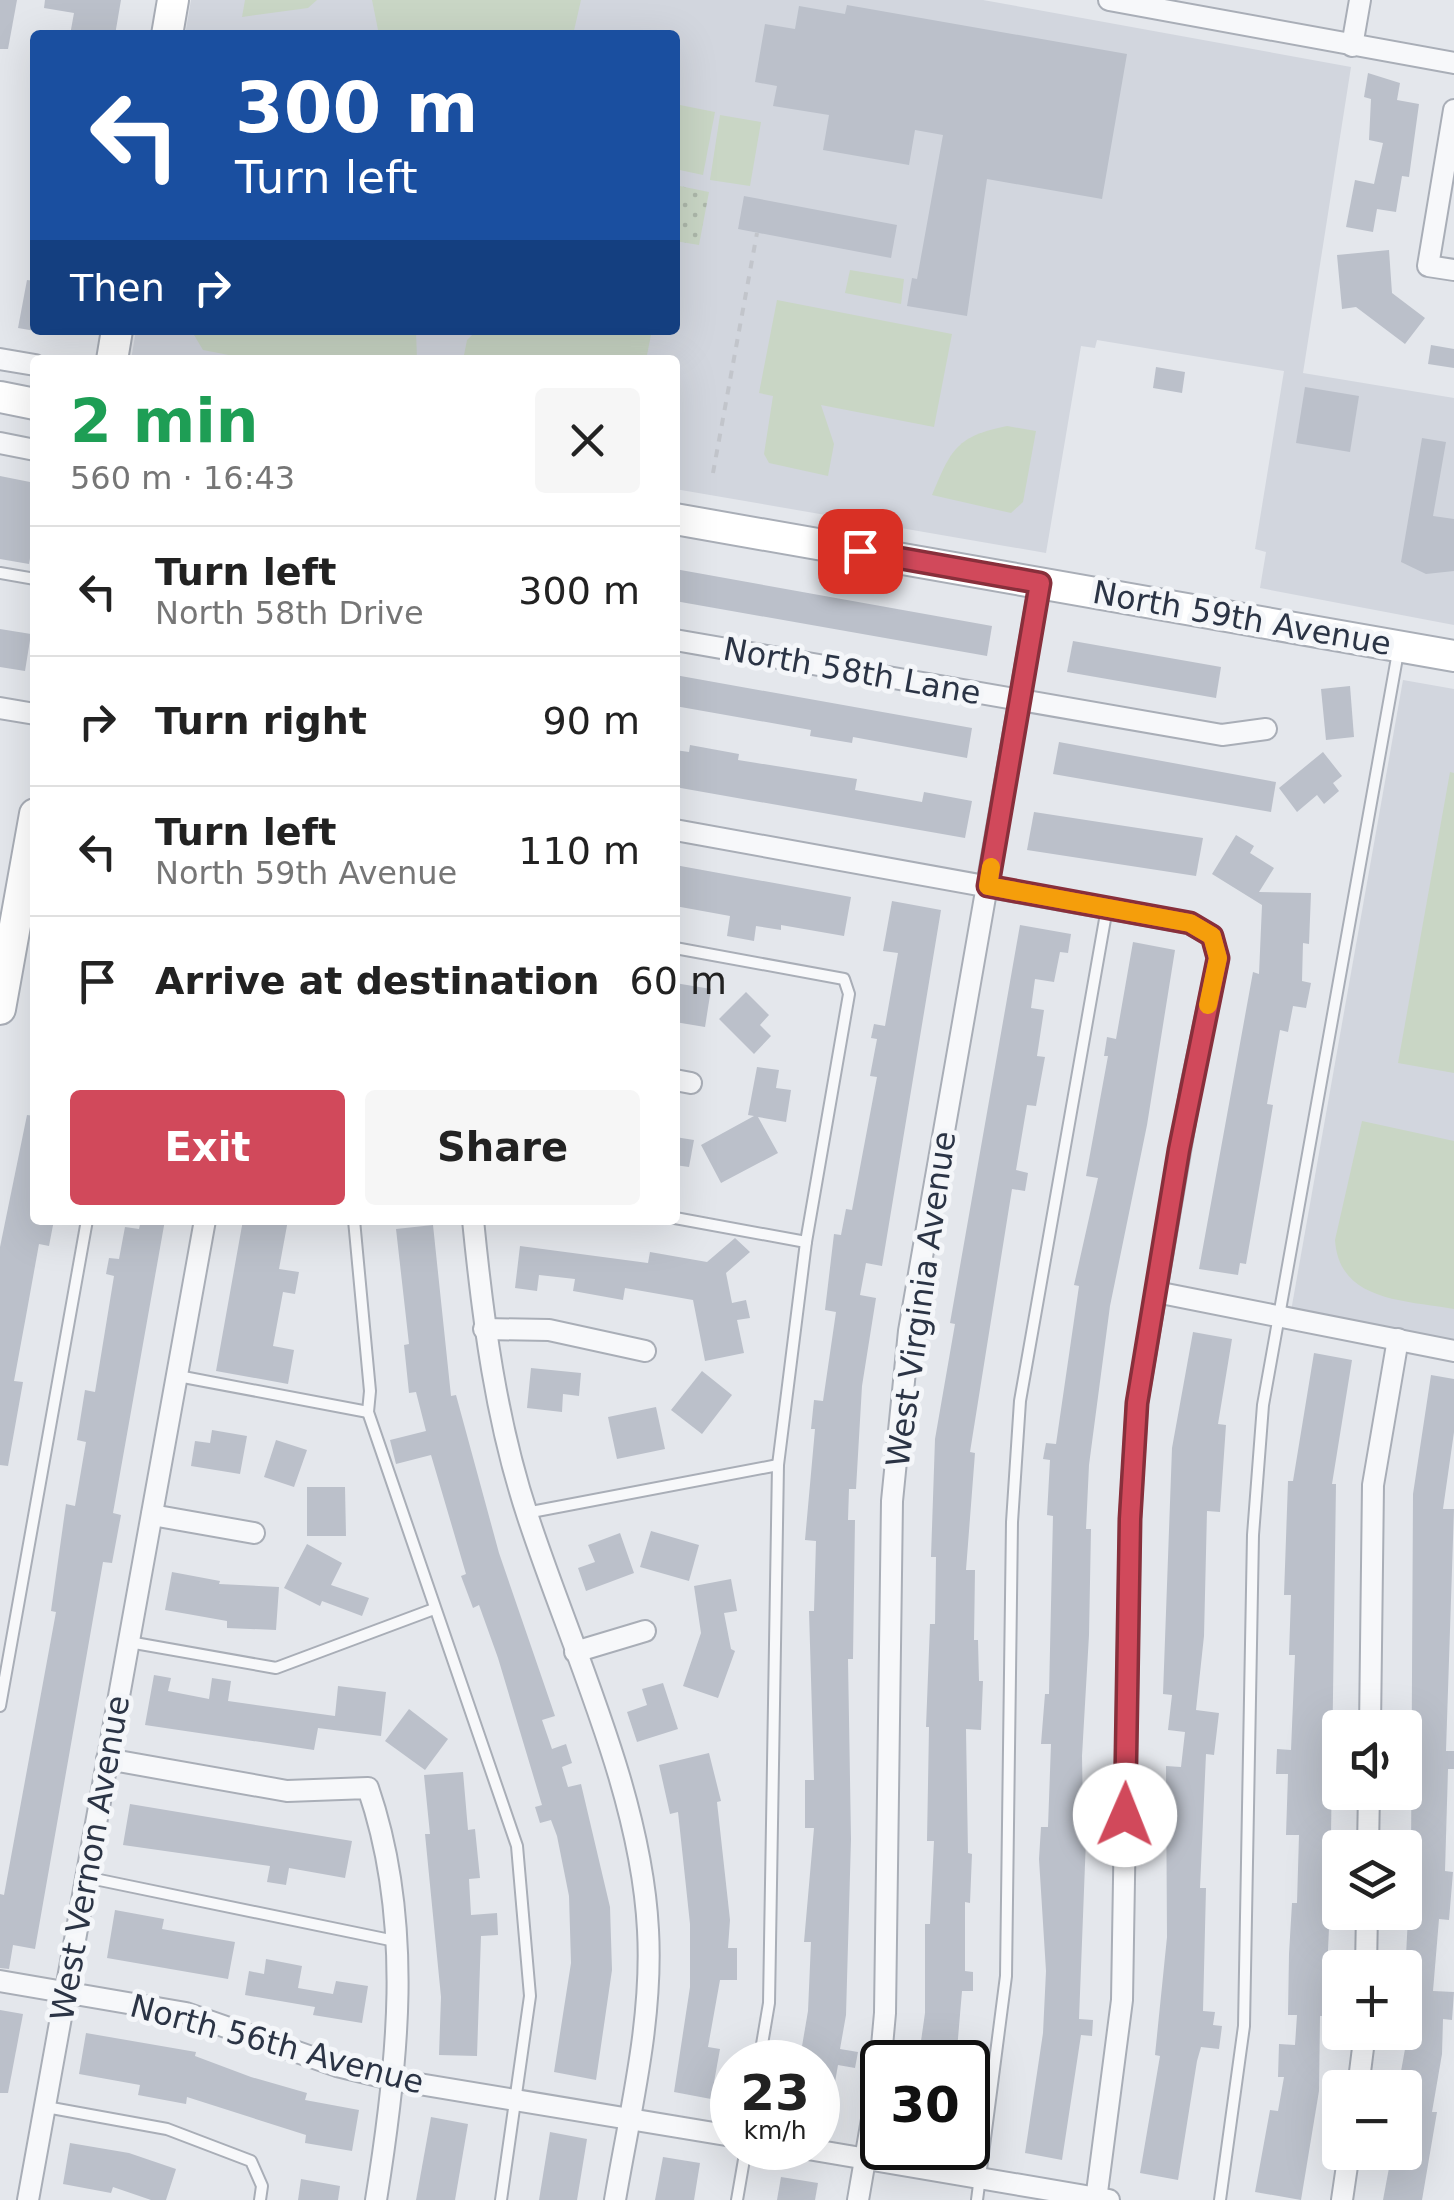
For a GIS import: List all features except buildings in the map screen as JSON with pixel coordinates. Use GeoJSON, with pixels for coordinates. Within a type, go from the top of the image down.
{"type":"FeatureCollection","features":[{"type":"Feature","properties":{"kind":"main road"},"geometry":{"type":"LineString","coordinates":[[168,30],[173,0]]}},
{"type":"Feature","properties":{"kind":"main road"},"geometry":{"type":"LineString","coordinates":[[0,398],[30,403]]}},
{"type":"Feature","properties":{"kind":"main road","name":"North 59th Avenue"},"geometry":{"type":"LineString","coordinates":[[680,519],[1454,656]]}},
{"type":"Feature","properties":{"kind":"main road"},"geometry":{"type":"LineString","coordinates":[[0,1009],[30,842]]}},
{"type":"Feature","properties":{"kind":"street"},"geometry":{"type":"LineString","coordinates":[[1109,0],[1454,63]]}},
{"type":"Feature","properties":{"kind":"street"},"geometry":{"type":"LineString","coordinates":[[1352,46],[1360,0]]}},
{"type":"Feature","properties":{"kind":"street"},"geometry":{"type":"LineString","coordinates":[[1454,110],[1428,266],[1454,270]]}},
{"type":"Feature","properties":{"kind":"street"},"geometry":{"type":"LineString","coordinates":[[0,359],[30,364]]}},
{"type":"Feature","properties":{"kind":"street"},"geometry":{"type":"LineString","coordinates":[[0,443],[30,449]]}},
{"type":"Feature","properties":{"kind":"street","name":"West Virginia Avenue"},"geometry":{"type":"LineString","coordinates":[[882,2040],[889,1925],[892,1502],[909,1331],[1040,583]]}},
{"type":"Feature","properties":{"kind":"street","name":"North 58th Lane"},"geometry":{"type":"LineString","coordinates":[[680,641],[1222,736],[1266,729]]}},
{"type":"Feature","properties":{"kind":"street"},"geometry":{"type":"LineString","coordinates":[[0,708],[30,713]]}},
{"type":"Feature","properties":{"kind":"street"},"geometry":{"type":"LineString","coordinates":[[680,831],[1190,923],[1212,936],[1218,958],[1187,1105],[1137,1403],[1130,1519],[1122,2000],[1101,2199],[935,2170]]}},
{"type":"Feature","properties":{"kind":"street","name":"West Vernon Avenue"},"geometry":{"type":"LineString","coordinates":[[28,2200],[204,1225]]}},
{"type":"Feature","properties":{"kind":"street"},"geometry":{"type":"LineString","coordinates":[[473,1225],[484,1329],[526,1513],[625,1800],[641,1869],[648,1929],[648,2002],[615,2200]]}},
{"type":"Feature","properties":{"kind":"street"},"geometry":{"type":"LineString","coordinates":[[1156,1292],[1454,1350]]}},
{"type":"Feature","properties":{"kind":"street"},"geometry":{"type":"LineString","coordinates":[[484,1329],[549,1330],[645,1351]]}},
{"type":"Feature","properties":{"kind":"street"},"geometry":{"type":"LineString","coordinates":[[1370,1710],[1374,1485],[1398,1339]]}},
{"type":"Feature","properties":{"kind":"street"},"geometry":{"type":"LineString","coordinates":[[152,1515],[254,1534]]}},
{"type":"Feature","properties":{"kind":"street"},"geometry":{"type":"LineString","coordinates":[[575,1652],[644,1631]]}},
{"type":"Feature","properties":{"kind":"street"},"geometry":{"type":"LineString","coordinates":[[107,1759],[287,1792],[368,1788],[384,1834],[395,1941],[399,2042],[376,2200]]}},
{"type":"Feature","properties":{"kind":"street","name":"North 56th Avenue"},"geometry":{"type":"LineString","coordinates":[[0,1980],[186,2013],[337,2066],[395,2080],[710,2132]]}},
{"type":"Feature","properties":{"kind":"street","name":"West Virginia Avenue"},"geometry":{"type":"LineString","coordinates":[[858,2200],[864,2170]]}},
{"type":"Feature","properties":{"kind":"street"},"geometry":{"type":"LineString","coordinates":[[1342,2200],[1346,2170]]}},
{"type":"Feature","properties":{"kind":"lane"},"geometry":{"type":"LineString","coordinates":[[0,573],[30,578]]}},
{"type":"Feature","properties":{"kind":"lane"},"geometry":{"type":"LineString","coordinates":[[1220,2200],[1244,2026],[1255,1488],[1278,1315],[1399,646]]}},
{"type":"Feature","properties":{"kind":"lane"},"geometry":{"type":"LineString","coordinates":[[977,2200],[1006,1976],[1012,1522],[1020,1401],[1107,907]]}},
{"type":"Feature","properties":{"kind":"lane"},"geometry":{"type":"LineString","coordinates":[[680,949],[844,979],[849,994],[806,1242],[778,1465],[768,2003],[762,2040]]}},
{"type":"Feature","properties":{"kind":"lane"},"geometry":{"type":"LineString","coordinates":[[680,1219],[806,1242]]}},
{"type":"Feature","properties":{"kind":"lane"},"geometry":{"type":"LineString","coordinates":[[0,1706],[86,1225]]}},
{"type":"Feature","properties":{"kind":"lane"},"geometry":{"type":"LineString","coordinates":[[354,1225],[370,1392],[368,1412],[516,1846],[530,1996],[501,2200]]}},
{"type":"Feature","properties":{"kind":"lane"},"geometry":{"type":"LineString","coordinates":[[178,1376],[368,1412]]}},
{"type":"Feature","properties":{"kind":"lane"},"geometry":{"type":"LineString","coordinates":[[526,1513],[778,1465]]}},
{"type":"Feature","properties":{"kind":"lane"},"geometry":{"type":"LineString","coordinates":[[129,1642],[276,1668],[434,1609]]}},
{"type":"Feature","properties":{"kind":"lane"},"geometry":{"type":"LineString","coordinates":[[85,1877],[395,1941]]}},
{"type":"Feature","properties":{"kind":"lane"},"geometry":{"type":"LineString","coordinates":[[46,2108],[167,2129],[251,2161],[262,2186],[260,2200]]}},
{"type":"Feature","properties":{"kind":"lane"},"geometry":{"type":"LineString","coordinates":[[737,2200],[742,2170]]}},
{"type":"Feature","properties":{"kind":"path"},"geometry":{"type":"LineString","coordinates":[[712,473],[756,233]]}},
{"type":"Feature","properties":{"kind":"shaded area"},"geometry":{"type":"Polygon","coordinates":[[[191,0],[983,0],[1351,67],[1303,373],[1454,398],[1454,625],[1260,588],[1266,552],[1255,549],[1284,371],[1097,340],[1095,348],[1081,346],[1046,553],[680,490],[680,355],[132,355],[135,335],[680,335],[680,30],[186,30],[191,0]]]}},
{"type":"Feature","properties":{"kind":"shaded area"},"geometry":{"type":"Polygon","coordinates":[[[1403,680],[1454,689],[1454,1341],[1291,1311],[1403,680]]]}},
{"type":"Feature","properties":{"kind":"green space"},"geometry":{"type":"Polygon","coordinates":[[[245,0],[317,0],[308,8],[242,17],[245,0]]]}},
{"type":"Feature","properties":{"kind":"green space"},"geometry":{"type":"Polygon","coordinates":[[[372,0],[581,0],[574,30],[378,30],[372,0]]]}},
{"type":"Feature","properties":{"kind":"green space"},"geometry":{"type":"Polygon","coordinates":[[[680,105],[715,112],[703,175],[680,170],[680,105]]]}},
{"type":"Feature","properties":{"kind":"green space"},"geometry":{"type":"Polygon","coordinates":[[[720,115],[761,122],[750,186],[710,180],[720,115]]]}},
{"type":"Feature","properties":{"kind":"green space"},"geometry":{"type":"Polygon","coordinates":[[[680,186],[709,192],[699,245],[680,242],[680,186]]]}},
{"type":"Feature","properties":{"kind":"green space"},"geometry":{"type":"Polygon","coordinates":[[[850,270],[904,279],[901,304],[845,293],[850,270]]]}},
{"type":"Feature","properties":{"kind":"green space"},"geometry":{"type":"Polygon","coordinates":[[[777,300],[952,334],[934,427],[821,405],[834,444],[828,476],[769,463],[764,454],[773,396],[759,393],[777,300]]]}},
{"type":"Feature","properties":{"kind":"green space"},"geometry":{"type":"Polygon","coordinates":[[[194,335],[416,335],[417,355],[228,355],[203,350],[194,335]]]}},
{"type":"Feature","properties":{"kind":"green space"},"geometry":{"type":"Polygon","coordinates":[[[472,335],[651,335],[647,355],[464,355],[472,335]]]}},
{"type":"Feature","properties":{"kind":"green space"},"geometry":{"type":"Polygon","coordinates":[[[1007,426],[1036,431],[1023,502],[1011,513],[932,495],[958,447],[977,435],[1007,426]]]}},
{"type":"Feature","properties":{"kind":"green space"},"geometry":{"type":"Polygon","coordinates":[[[1450,772],[1454,773],[1454,1073],[1398,1063],[1450,772]]]}},
{"type":"Feature","properties":{"kind":"green space"},"geometry":{"type":"Polygon","coordinates":[[[1362,1121],[1454,1141],[1454,1309],[1396,1300],[1361,1287],[1348,1276],[1339,1260],[1335,1240],[1362,1121]]]}},
{"type":"Feature","properties":{"kind":"slow traffic"},"geometry":{"type":"LineString","coordinates":[[991,867],[988,886],[1190,923],[1212,936],[1218,958],[1208,1005]]}},
{"type":"Feature","properties":{"kind":"route"},"geometry":{"type":"LineString","coordinates":[[860,551],[1040,583],[988,886],[1190,923],[1212,936],[1218,958],[1179,1150],[1137,1403],[1130,1519],[1125,1815]]}}]}
